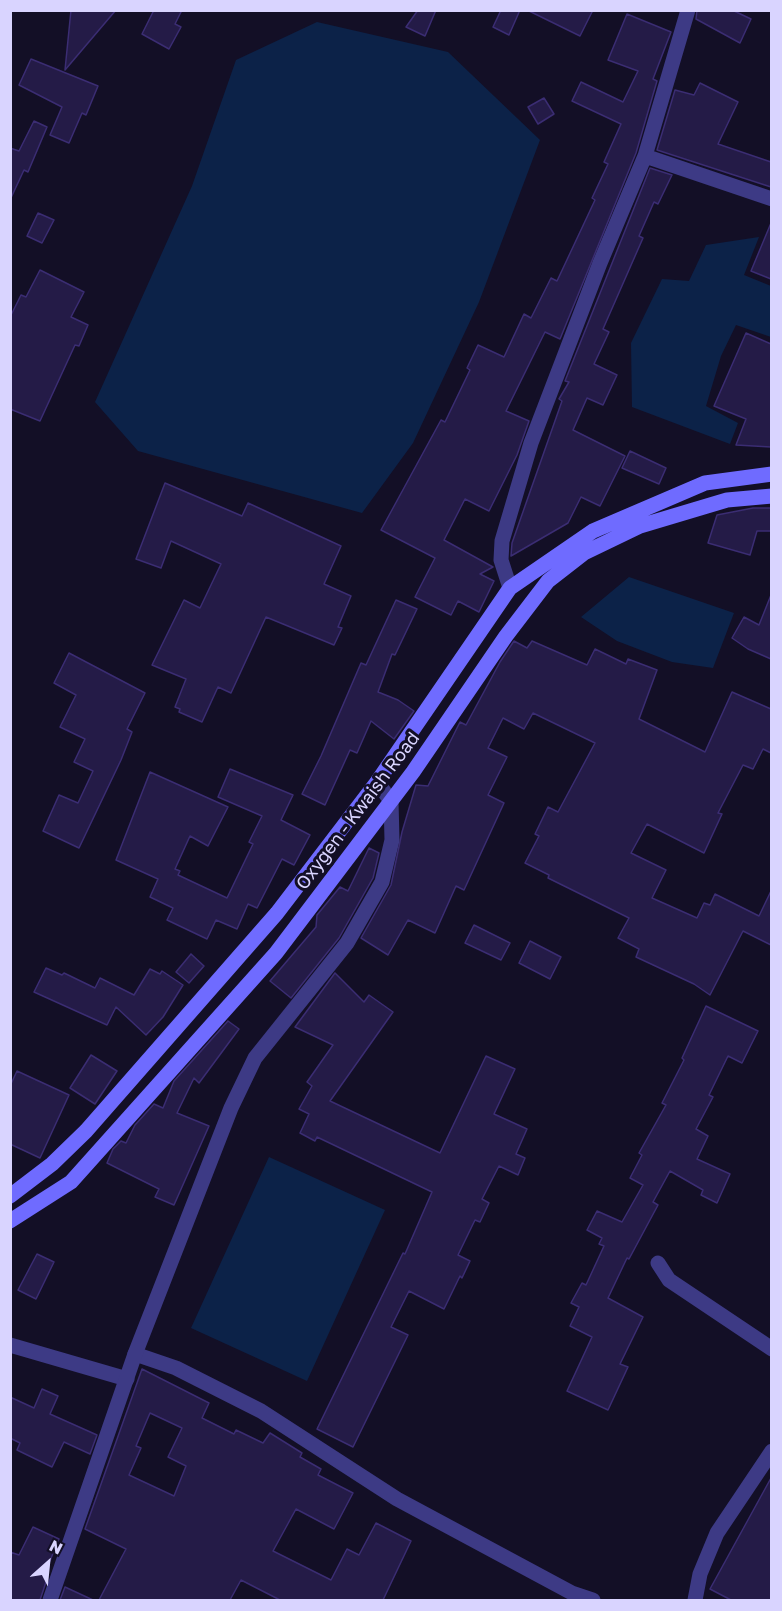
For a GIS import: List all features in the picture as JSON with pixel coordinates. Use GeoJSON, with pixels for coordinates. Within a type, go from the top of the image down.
{"type":"FeatureCollection","features":[{"type":"Feature","properties":{"kind":"main road","name":"Oxygen - Kwaish Road"},"geometry":{"type":"LineString","coordinates":[[10,1196],[52,1164],[86,1131],[277,913],[377,782],[510,588],[593,531],[705,483],[771,474]]}},
{"type":"Feature","properties":{"kind":"main road","name":"Oxygen - Kwaish Road"},"geometry":{"type":"LineString","coordinates":[[10,1221],[70,1182],[104,1147],[192,1045],[276,953],[391,801],[506,636],[548,581],[584,553],[640,526],[727,500],[771,496]]}},
{"type":"Feature","properties":{"kind":"street"},"geometry":{"type":"LineString","coordinates":[[510,588],[501,560],[502,541],[531,444],[563,356],[645,156],[688,10]]}},
{"type":"Feature","properties":{"kind":"street"},"geometry":{"type":"LineString","coordinates":[[645,156],[771,199]]}},
{"type":"Feature","properties":{"kind":"street"},"geometry":{"type":"LineString","coordinates":[[50,1600],[135,1354],[231,1108],[255,1058],[347,944],[382,882],[392,840],[391,801],[377,782]]}},
{"type":"Feature","properties":{"kind":"street"},"geometry":{"type":"LineString","coordinates":[[658,1263],[669,1280],[771,1349]]}},
{"type":"Feature","properties":{"kind":"street"},"geometry":{"type":"LineString","coordinates":[[10,1346],[127,1379]]}},
{"type":"Feature","properties":{"kind":"street"},"geometry":{"type":"LineString","coordinates":[[135,1354],[176,1368],[261,1411],[397,1499],[572,1593],[593,1600]]}},
{"type":"Feature","properties":{"kind":"street"},"geometry":{"type":"LineString","coordinates":[[695,1600],[700,1574],[717,1533],[771,1451]]}},
{"type":"Feature","properties":{"kind":"water"},"geometry":{"type":"Polygon","coordinates":[[[317,22],[448,52],[540,140],[479,302],[413,443],[362,513],[138,451],[95,402],[192,186],[236,60],[317,22]]]}},
{"type":"Feature","properties":{"kind":"water"},"geometry":{"type":"Polygon","coordinates":[[[759,237],[744,275],[771,286],[771,337],[736,325],[721,356],[706,406],[738,423],[730,444],[632,407],[631,343],[662,279],[689,281],[706,245],[759,237]]]}},
{"type":"Feature","properties":{"kind":"water"},"geometry":{"type":"Polygon","coordinates":[[[629,577],[734,613],[713,668],[672,662],[617,641],[581,617],[629,577]]]}},
{"type":"Feature","properties":{"kind":"water"},"geometry":{"type":"Polygon","coordinates":[[[269,1157],[385,1210],[307,1381],[191,1328],[269,1157]]]}},
{"type":"Feature","properties":{"kind":"building"},"geometry":{"type":"Polygon","coordinates":[[[71,10],[116,10],[65,70],[71,10]]]}},
{"type":"Feature","properties":{"kind":"building"},"geometry":{"type":"Polygon","coordinates":[[[154,10],[182,10],[175,24],[181,27],[169,49],[142,34],[154,10]]]}},
{"type":"Feature","properties":{"kind":"building"},"geometry":{"type":"Polygon","coordinates":[[[418,10],[436,10],[425,36],[406,27],[418,10]]]}},
{"type":"Feature","properties":{"kind":"building"},"geometry":{"type":"Polygon","coordinates":[[[501,10],[520,10],[509,35],[493,27],[501,10]]]}},
{"type":"Feature","properties":{"kind":"building"},"geometry":{"type":"Polygon","coordinates":[[[527,10],[593,10],[580,36],[527,10]]]}},
{"type":"Feature","properties":{"kind":"building"},"geometry":{"type":"Polygon","coordinates":[[[697,10],[732,10],[751,19],[740,43],[696,19],[697,10]]]}},
{"type":"Feature","properties":{"kind":"building"},"geometry":{"type":"Polygon","coordinates":[[[627,14],[671,32],[653,79],[657,81],[636,153],[560,339],[545,332],[506,411],[529,421],[517,455],[489,511],[465,499],[444,540],[493,567],[480,574],[494,581],[479,612],[458,601],[451,615],[415,597],[435,558],[381,530],[441,420],[445,422],[470,370],[467,368],[478,345],[504,357],[524,314],[531,318],[551,278],[557,281],[595,200],[592,198],[608,164],[604,162],[621,124],[572,101],[581,82],[623,102],[638,71],[608,60],[627,14]]]}},
{"type":"Feature","properties":{"kind":"building"},"geometry":{"type":"Polygon","coordinates":[[[31,59],[98,86],[86,115],[82,113],[69,143],[50,135],[62,107],[19,85],[31,59]]]}},
{"type":"Feature","properties":{"kind":"building"},"geometry":{"type":"Polygon","coordinates":[[[700,83],[738,102],[718,144],[771,162],[771,187],[657,150],[675,90],[694,95],[700,83]]]}},
{"type":"Feature","properties":{"kind":"building"},"geometry":{"type":"Polygon","coordinates":[[[544,98],[554,114],[538,124],[528,107],[544,98]]]}},
{"type":"Feature","properties":{"kind":"building"},"geometry":{"type":"Polygon","coordinates":[[[34,121],[47,127],[28,172],[24,170],[10,200],[10,148],[19,151],[34,121]]]}},
{"type":"Feature","properties":{"kind":"building"},"geometry":{"type":"Polygon","coordinates":[[[650,168],[672,175],[658,204],[654,202],[639,236],[643,238],[603,329],[609,332],[594,364],[617,375],[603,405],[587,398],[573,430],[625,456],[600,506],[581,497],[568,523],[511,556],[512,543],[562,401],[559,399],[569,382],[565,381],[650,168]]]}},
{"type":"Feature","properties":{"kind":"building"},"geometry":{"type":"Polygon","coordinates":[[[38,213],[54,220],[42,243],[27,236],[38,213]]]}},
{"type":"Feature","properties":{"kind":"building"},"geometry":{"type":"Polygon","coordinates":[[[771,223],[771,279],[751,271],[771,223]]]}},
{"type":"Feature","properties":{"kind":"building"},"geometry":{"type":"Polygon","coordinates":[[[40,270],[84,292],[71,317],[88,325],[79,346],[75,345],[40,421],[10,409],[10,317],[21,295],[26,297],[40,270]]]}},
{"type":"Feature","properties":{"kind":"building"},"geometry":{"type":"Polygon","coordinates":[[[746,333],[771,344],[771,447],[736,445],[746,419],[714,406],[746,333]]]}},
{"type":"Feature","properties":{"kind":"building"},"geometry":{"type":"Polygon","coordinates":[[[630,451],[666,468],[659,484],[622,468],[630,451]]]}},
{"type":"Feature","properties":{"kind":"building"},"geometry":{"type":"Polygon","coordinates":[[[165,483],[242,516],[248,503],[341,546],[324,584],[351,596],[338,627],[342,628],[334,645],[266,617],[231,693],[218,687],[202,722],[179,712],[180,709],[175,707],[186,679],[152,665],[184,600],[200,608],[221,564],[171,541],[161,568],[136,559],[165,483]]]}},
{"type":"Feature","properties":{"kind":"building"},"geometry":{"type":"Polygon","coordinates":[[[753,508],[771,508],[771,531],[757,531],[750,555],[708,543],[717,515],[753,508]]]}},
{"type":"Feature","properties":{"kind":"building"},"geometry":{"type":"Polygon","coordinates":[[[771,595],[771,659],[748,649],[732,638],[744,617],[759,625],[771,595]]]}},
{"type":"Feature","properties":{"kind":"building"},"geometry":{"type":"Polygon","coordinates":[[[396,600],[417,609],[395,655],[392,654],[378,692],[398,700],[414,711],[394,739],[371,721],[357,753],[350,750],[325,805],[302,794],[361,663],[366,665],[396,600]]]}},
{"type":"Feature","properties":{"kind":"building"},"geometry":{"type":"Polygon","coordinates":[[[514,641],[527,648],[532,641],[587,665],[595,649],[626,664],[628,659],[657,670],[639,719],[705,752],[732,692],[771,709],[771,753],[763,749],[753,769],[743,765],[718,813],[722,814],[704,853],[647,824],[631,853],[666,870],[652,898],[697,918],[704,903],[710,905],[715,894],[759,916],[771,891],[771,945],[743,931],[710,995],[694,984],[636,957],[639,949],[618,938],[629,918],[548,878],[549,875],[525,863],[539,836],[535,834],[548,807],[558,812],[595,743],[533,713],[524,729],[503,718],[488,748],[507,757],[488,795],[504,803],[464,890],[456,886],[435,933],[408,920],[388,955],[361,938],[391,885],[402,832],[416,785],[428,786],[460,722],[466,725],[514,641]]]}},
{"type":"Feature","properties":{"kind":"building"},"geometry":{"type":"Polygon","coordinates":[[[69,653],[145,693],[127,729],[132,732],[121,760],[79,848],[43,831],[59,795],[78,803],[93,771],[74,762],[85,739],[60,727],[76,695],[54,683],[69,653]]]}},
{"type":"Feature","properties":{"kind":"building"},"geometry":{"type":"Polygon","coordinates":[[[230,769],[293,795],[281,820],[310,835],[294,865],[282,859],[257,908],[248,904],[237,929],[216,920],[207,939],[167,920],[173,908],[150,897],[158,879],[116,860],[150,772],[228,807],[208,846],[190,836],[175,869],[180,871],[178,875],[227,898],[253,844],[249,842],[262,816],[218,797],[230,769]]]}},
{"type":"Feature","properties":{"kind":"building"},"geometry":{"type":"Polygon","coordinates":[[[369,848],[379,853],[373,878],[339,938],[291,998],[270,981],[316,927],[317,915],[340,887],[348,891],[369,848]]]}},
{"type":"Feature","properties":{"kind":"building"},"geometry":{"type":"Polygon","coordinates":[[[474,925],[510,943],[501,960],[465,943],[474,925]]]}},
{"type":"Feature","properties":{"kind":"building"},"geometry":{"type":"Polygon","coordinates":[[[530,941],[561,957],[550,979],[519,963],[530,941]]]}},
{"type":"Feature","properties":{"kind":"building"},"geometry":{"type":"Polygon","coordinates":[[[191,954],[204,966],[189,983],[176,972],[191,954]]]}},
{"type":"Feature","properties":{"kind":"building"},"geometry":{"type":"Polygon","coordinates":[[[46,968],[62,975],[64,973],[95,988],[100,978],[134,995],[150,969],[160,974],[162,971],[183,985],[163,1017],[146,1035],[116,1007],[107,1025],[34,992],[46,968]]]}},
{"type":"Feature","properties":{"kind":"building"},"geometry":{"type":"Polygon","coordinates":[[[335,973],[364,1002],[369,995],[393,1012],[330,1101],[440,1153],[486,1056],[515,1069],[494,1114],[527,1129],[516,1154],[525,1158],[518,1175],[499,1166],[482,1199],[489,1203],[480,1222],[475,1220],[458,1255],[470,1261],[444,1309],[409,1291],[391,1327],[408,1335],[353,1447],[317,1429],[403,1253],[405,1254],[432,1192],[317,1137],[315,1141],[300,1133],[309,1114],[299,1109],[312,1086],[307,1082],[333,1045],[295,1027],[335,973]]]}},
{"type":"Feature","properties":{"kind":"building"},"geometry":{"type":"Polygon","coordinates":[[[706,1006],[758,1031],[742,1063],[728,1056],[709,1095],[713,1097],[696,1129],[708,1136],[697,1159],[730,1174],[717,1203],[701,1195],[703,1190],[670,1171],[653,1202],[658,1205],[629,1259],[627,1258],[608,1298],[643,1317],[620,1364],[628,1367],[608,1410],[567,1391],[592,1337],[570,1326],[579,1307],[571,1303],[582,1283],[586,1285],[604,1246],[599,1244],[602,1238],[587,1230],[597,1211],[622,1222],[643,1185],[630,1178],[642,1155],[639,1153],[666,1105],[662,1103],[684,1060],[682,1058],[706,1006]]]}},
{"type":"Feature","properties":{"kind":"building"},"geometry":{"type":"Polygon","coordinates":[[[228,1021],[239,1029],[199,1083],[194,1078],[177,1113],[209,1126],[174,1205],[155,1197],[159,1189],[107,1163],[113,1149],[121,1141],[126,1143],[135,1125],[154,1104],[163,1108],[174,1081],[228,1021]]]}},
{"type":"Feature","properties":{"kind":"building"},"geometry":{"type":"Polygon","coordinates":[[[91,1055],[117,1071],[95,1104],[70,1088],[91,1055]]]}},
{"type":"Feature","properties":{"kind":"building"},"geometry":{"type":"Polygon","coordinates":[[[17,1071],[69,1095],[40,1158],[10,1144],[10,1086],[17,1071]]]}},
{"type":"Feature","properties":{"kind":"building"},"geometry":{"type":"Polygon","coordinates":[[[37,1254],[54,1262],[36,1299],[18,1290],[37,1254]]]}},
{"type":"Feature","properties":{"kind":"building"},"geometry":{"type":"Polygon","coordinates":[[[142,1369],[209,1403],[202,1418],[234,1434],[236,1430],[263,1443],[270,1433],[302,1453],[300,1457],[321,1469],[318,1475],[353,1493],[334,1529],[296,1509],[273,1551],[331,1580],[347,1549],[359,1555],[376,1523],[411,1541],[383,1600],[280,1600],[241,1580],[230,1600],[99,1600],[126,1549],[85,1529],[142,1369]],[[150,1413],[136,1446],[141,1448],[129,1475],[174,1496],[186,1466],[168,1457],[182,1428],[150,1413]]]}},
{"type":"Feature","properties":{"kind":"building"},"geometry":{"type":"Polygon","coordinates":[[[42,1389],[58,1396],[50,1414],[97,1435],[90,1454],[64,1442],[52,1467],[17,1450],[20,1443],[10,1438],[10,1397],[34,1408],[42,1389]]]}},
{"type":"Feature","properties":{"kind":"building"},"geometry":{"type":"Polygon","coordinates":[[[771,1478],[771,1600],[731,1600],[710,1589],[771,1478]]]}},
{"type":"Feature","properties":{"kind":"building"},"geometry":{"type":"Polygon","coordinates":[[[33,1527],[59,1539],[44,1577],[47,1579],[40,1600],[10,1600],[10,1552],[19,1555],[33,1527]]]}},
{"type":"Feature","properties":{"kind":"building"},"geometry":{"type":"Polygon","coordinates":[[[65,1587],[93,1600],[60,1600],[65,1587]]]}}]}
